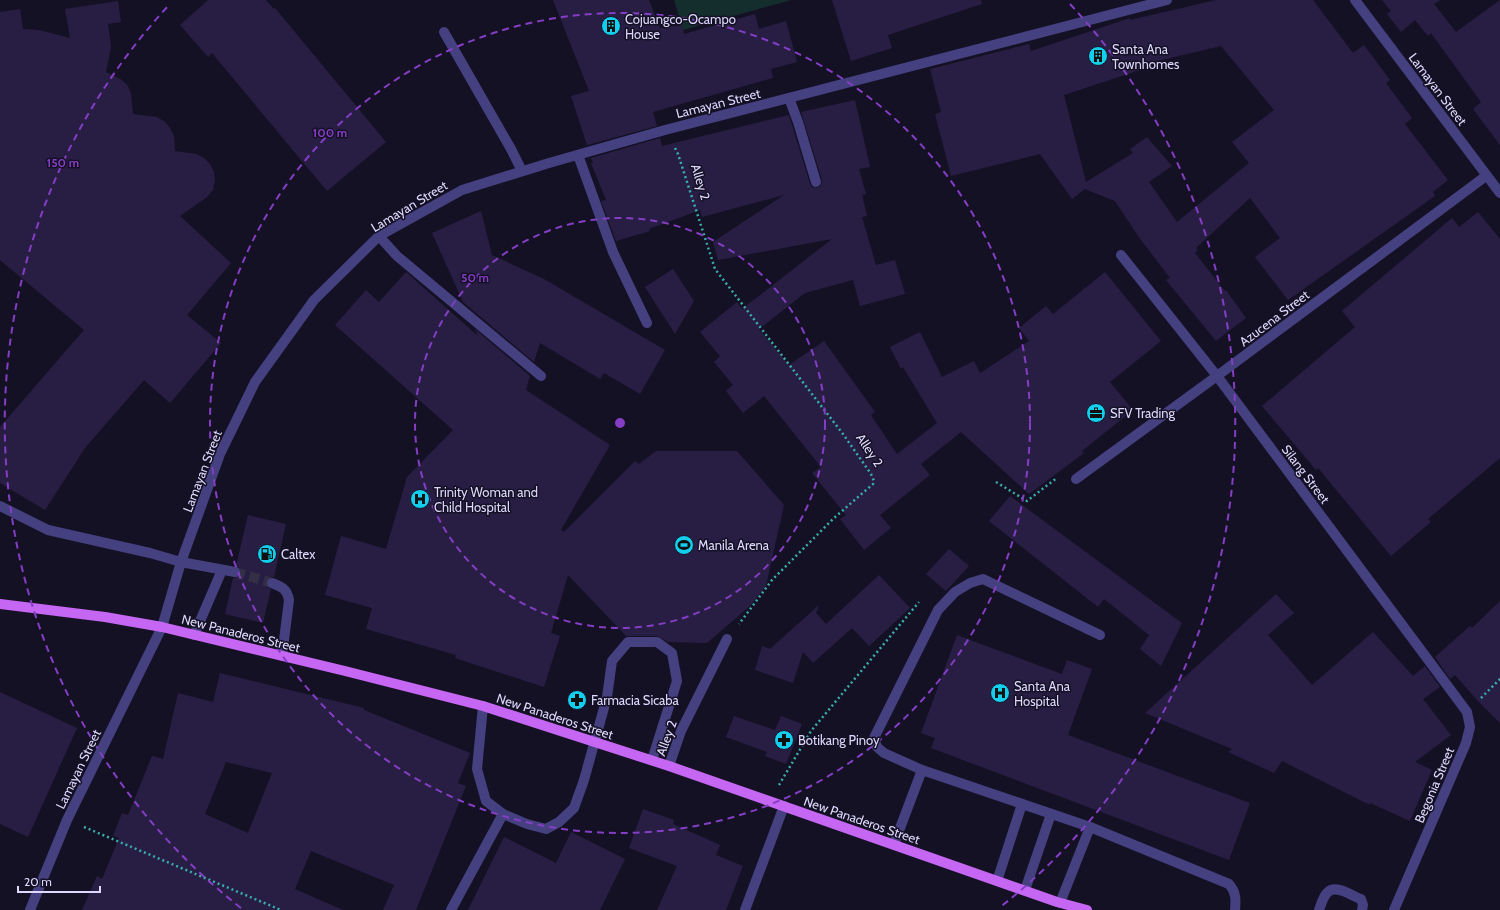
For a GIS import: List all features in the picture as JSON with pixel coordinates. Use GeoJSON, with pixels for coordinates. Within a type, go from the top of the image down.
{"type":"FeatureCollection","features":[{"type":"Feature","properties":{"kind":"main road","name":"New Panaderos Street"},"geometry":{"type":"LineString","coordinates":[[0,604],[105,617],[162,627],[483,706],[652,760],[1060,903],[1087,910]]}},
{"type":"Feature","properties":{"kind":"street","name":"Lamayan Street"},"geometry":{"type":"LineString","coordinates":[[30,910],[67,820],[162,627],[181,562],[220,454],[255,382],[314,300],[379,236],[462,190],[522,171],[665,130],[1167,0]]}},
{"type":"Feature","properties":{"kind":"street","name":"Lamayan Street"},"geometry":{"type":"LineString","coordinates":[[1355,0],[1500,193]]}},
{"type":"Feature","properties":{"kind":"street"},"geometry":{"type":"LineString","coordinates":[[444,32],[522,171]]}},
{"type":"Feature","properties":{"kind":"street"},"geometry":{"type":"LineString","coordinates":[[789,98],[798,122],[816,182]]}},
{"type":"Feature","properties":{"kind":"street"},"geometry":{"type":"LineString","coordinates":[[578,155],[613,252],[647,323]]}},
{"type":"Feature","properties":{"kind":"street","name":"Azucena Street"},"geometry":{"type":"LineString","coordinates":[[1076,479],[1486,176]]}},
{"type":"Feature","properties":{"kind":"street"},"geometry":{"type":"LineString","coordinates":[[379,236],[397,256],[541,376]]}},
{"type":"Feature","properties":{"kind":"street","name":"Silang Street"},"geometry":{"type":"LineString","coordinates":[[1121,255],[1217,376],[1466,712]]}},
{"type":"Feature","properties":{"kind":"street"},"geometry":{"type":"LineString","coordinates":[[0,506],[48,530],[150,553],[181,562],[235,572]]}},
{"type":"Feature","properties":{"kind":"street"},"geometry":{"type":"LineString","coordinates":[[194,635],[222,570]]}},
{"type":"Feature","properties":{"kind":"street"},"geometry":{"type":"LineString","coordinates":[[1100,635],[983,579],[970,583],[955,592],[938,610],[874,738],[877,747],[884,753],[922,770],[1090,827],[1229,884],[1236,898],[1235,910]]}},
{"type":"Feature","properties":{"kind":"street"},"geometry":{"type":"LineString","coordinates":[[272,583],[284,587],[288,593],[289,600],[282,656]]}},
{"type":"Feature","properties":{"kind":"street","name":"Alley 2"},"geometry":{"type":"LineString","coordinates":[[669,766],[681,731],[727,638]]}},
{"type":"Feature","properties":{"kind":"street"},"geometry":{"type":"LineString","coordinates":[[483,706],[477,769],[486,801],[503,814],[527,824],[546,829],[559,822],[574,808],[584,780],[607,697],[612,661],[628,642],[657,642],[672,653],[677,681],[652,760]]}},
{"type":"Feature","properties":{"kind":"street","name":"Begonia Street"},"geometry":{"type":"LineString","coordinates":[[1394,910],[1466,743],[1470,728],[1466,712]]}},
{"type":"Feature","properties":{"kind":"street"},"geometry":{"type":"LineString","coordinates":[[894,844],[922,770]]}},
{"type":"Feature","properties":{"kind":"street"},"geometry":{"type":"LineString","coordinates":[[997,881],[1022,804]]}},
{"type":"Feature","properties":{"kind":"street"},"geometry":{"type":"LineString","coordinates":[[744,910],[784,806]]}},
{"type":"Feature","properties":{"kind":"street"},"geometry":{"type":"LineString","coordinates":[[451,910],[503,814]]}},
{"type":"Feature","properties":{"kind":"street"},"geometry":{"type":"LineString","coordinates":[[1025,890],[1051,814]]}},
{"type":"Feature","properties":{"kind":"street"},"geometry":{"type":"LineString","coordinates":[[1060,903],[1090,827]]}},
{"type":"Feature","properties":{"kind":"street"},"geometry":{"type":"LineString","coordinates":[[1319,910],[1327,893],[1336,888],[1361,899],[1364,905],[1362,910]]}},
{"type":"Feature","properties":{"kind":"path","name":"Alley 2"},"geometry":{"type":"LineString","coordinates":[[665,130],[678,154],[715,269],[843,434],[872,474],[874,480],[873,484],[834,518],[772,580],[727,638]]}},
{"type":"Feature","properties":{"kind":"path"},"geometry":{"type":"LineString","coordinates":[[996,482],[1027,501],[1054,480],[1076,479]]}},
{"type":"Feature","properties":{"kind":"path"},"geometry":{"type":"LineString","coordinates":[[769,801],[811,731],[920,600]]}},
{"type":"Feature","properties":{"kind":"path"},"geometry":{"type":"LineString","coordinates":[[1466,712],[1500,678]]}},
{"type":"Feature","properties":{"kind":"path"},"geometry":{"type":"LineString","coordinates":[[67,820],[281,910]]}},
{"type":"Feature","properties":{"kind":"green space"},"geometry":{"type":"Polygon","coordinates":[[[674,0],[791,0],[683,30],[674,0]]]}},
{"type":"Feature","properties":{"kind":"building"},"geometry":{"type":"Polygon","coordinates":[[[208,0],[266,0],[274,9],[275,8],[386,142],[327,191],[212,53],[208,57],[180,25],[208,0]]]}},
{"type":"Feature","properties":{"kind":"building"},"geometry":{"type":"Polygon","coordinates":[[[553,0],[649,0],[660,28],[682,25],[684,34],[755,14],[759,29],[786,21],[797,62],[771,69],[773,78],[653,112],[657,126],[587,145],[571,96],[589,91],[553,0]]]}},
{"type":"Feature","properties":{"kind":"building"},"geometry":{"type":"Polygon","coordinates":[[[832,0],[981,0],[982,4],[888,35],[892,48],[851,61],[832,0]]]}},
{"type":"Feature","properties":{"kind":"building"},"geometry":{"type":"Polygon","coordinates":[[[1216,0],[1313,0],[1353,53],[1364,45],[1390,80],[1386,83],[1412,118],[1405,124],[1448,180],[1433,192],[1435,196],[1288,300],[1255,257],[1280,238],[1250,198],[1196,248],[1198,250],[1195,253],[1225,291],[1226,290],[1246,318],[1216,341],[1166,280],[1170,278],[1138,236],[1115,201],[1085,189],[1072,199],[1040,154],[951,176],[935,114],[941,112],[930,69],[1029,44],[1031,51],[1130,18],[1130,20],[1216,0]],[[1221,46],[1145,64],[1146,68],[1064,95],[1086,182],[1133,153],[1130,149],[1147,137],[1172,166],[1149,182],[1177,222],[1249,163],[1232,142],[1274,110],[1221,46]]]}},
{"type":"Feature","properties":{"kind":"building"},"geometry":{"type":"Polygon","coordinates":[[[1382,0],[1440,0],[1434,4],[1456,32],[1500,0],[1500,145],[1473,109],[1481,102],[1431,33],[1428,36],[1415,20],[1401,32],[1387,14],[1391,11],[1382,0]]]}},
{"type":"Feature","properties":{"kind":"building"},"geometry":{"type":"Polygon","coordinates":[[[118,1],[121,22],[108,24],[111,47],[106,72],[122,80],[128,86],[131,94],[133,114],[157,117],[165,122],[174,136],[175,151],[196,154],[204,158],[210,164],[214,172],[215,181],[213,190],[207,197],[180,216],[231,263],[187,315],[221,343],[170,403],[144,380],[85,448],[45,510],[0,483],[0,427],[84,330],[0,260],[0,12],[20,9],[23,29],[39,30],[70,38],[65,9],[118,1]]]}},
{"type":"Feature","properties":{"kind":"building"},"geometry":{"type":"Polygon","coordinates":[[[855,100],[870,167],[859,169],[866,194],[862,195],[867,216],[862,217],[876,265],[895,260],[905,294],[860,306],[853,280],[805,293],[759,329],[789,365],[824,341],[875,412],[871,415],[897,454],[937,423],[903,367],[901,369],[890,347],[920,332],[942,377],[974,361],[980,373],[1029,341],[1019,328],[1046,306],[1053,314],[1105,272],[1161,341],[1110,382],[1133,410],[1082,451],[1084,453],[1029,494],[961,432],[921,464],[930,475],[880,515],[891,528],[864,550],[840,519],[846,515],[812,473],[821,467],[764,396],[743,413],[726,391],[733,385],[714,362],[720,356],[700,332],[737,302],[742,309],[832,239],[718,260],[713,242],[784,195],[702,217],[700,210],[649,229],[650,231],[616,241],[601,201],[606,200],[591,163],[593,163],[591,158],[660,138],[662,146],[789,115],[810,184],[812,187],[817,188],[821,186],[822,180],[801,112],[855,100]]]}},
{"type":"Feature","properties":{"kind":"building"},"geometry":{"type":"Polygon","coordinates":[[[481,211],[492,255],[544,279],[665,350],[640,394],[604,373],[600,379],[540,343],[534,362],[463,302],[432,233],[481,211]]]}},
{"type":"Feature","properties":{"kind":"building"},"geometry":{"type":"Polygon","coordinates":[[[1478,212],[1500,239],[1500,458],[1428,519],[1431,522],[1391,556],[1318,468],[1316,470],[1262,406],[1355,327],[1342,311],[1452,218],[1459,227],[1478,212]]]}},
{"type":"Feature","properties":{"kind":"building"},"geometry":{"type":"Polygon","coordinates":[[[673,269],[694,301],[675,334],[645,287],[673,269]]]}},
{"type":"Feature","properties":{"kind":"building"},"geometry":{"type":"Polygon","coordinates":[[[406,272],[478,336],[475,329],[530,376],[526,390],[610,445],[561,530],[564,532],[635,461],[639,464],[656,451],[737,451],[784,505],[766,586],[750,606],[707,643],[668,642],[657,636],[626,636],[568,575],[551,633],[560,636],[544,687],[455,658],[456,655],[366,629],[372,608],[325,595],[341,536],[386,549],[407,477],[453,430],[335,325],[366,290],[379,302],[406,272]]]}},
{"type":"Feature","properties":{"kind":"building"},"geometry":{"type":"Polygon","coordinates":[[[1010,496],[1182,623],[1161,666],[1140,649],[1149,635],[1104,599],[1098,607],[989,521],[1010,496]]]}},
{"type":"Feature","properties":{"kind":"building"},"geometry":{"type":"Polygon","coordinates":[[[248,515],[286,524],[274,577],[268,578],[266,581],[267,587],[271,589],[263,623],[225,614],[233,578],[238,578],[241,574],[241,569],[236,566],[248,515]]]}},
{"type":"Feature","properties":{"kind":"building"},"geometry":{"type":"Polygon","coordinates":[[[949,549],[969,566],[946,591],[926,574],[949,549]]]}},
{"type":"Feature","properties":{"kind":"building"},"geometry":{"type":"Polygon","coordinates":[[[879,575],[910,608],[869,646],[852,628],[813,663],[803,652],[793,683],[755,670],[762,646],[770,649],[819,605],[816,613],[826,624],[879,575]]]}},
{"type":"Feature","properties":{"kind":"building"},"geometry":{"type":"Polygon","coordinates":[[[1276,594],[1294,613],[1268,635],[1312,685],[1373,632],[1413,676],[1425,666],[1440,687],[1423,699],[1451,735],[1415,762],[1432,770],[1410,821],[1370,803],[1370,805],[1282,761],[1274,773],[1228,752],[1232,749],[1145,713],[1276,594]]]}},
{"type":"Feature","properties":{"kind":"building"},"geometry":{"type":"Polygon","coordinates":[[[1500,601],[1500,723],[1455,675],[1450,679],[1435,657],[1470,626],[1472,628],[1500,601]]]}},
{"type":"Feature","properties":{"kind":"building"},"geometry":{"type":"Polygon","coordinates":[[[957,635],[1062,674],[1067,660],[1092,669],[1068,735],[1250,803],[1229,860],[931,748],[935,738],[921,733],[957,635]]]}},
{"type":"Feature","properties":{"kind":"building"},"geometry":{"type":"Polygon","coordinates":[[[220,673],[364,708],[364,710],[470,753],[458,783],[466,786],[416,910],[383,910],[394,885],[311,851],[295,889],[343,910],[82,910],[97,876],[102,879],[119,838],[113,836],[122,813],[128,815],[152,756],[163,759],[178,693],[213,702],[220,673]],[[226,762],[205,814],[248,833],[272,773],[226,762]]]}},
{"type":"Feature","properties":{"kind":"building"},"geometry":{"type":"Polygon","coordinates":[[[0,692],[77,728],[28,837],[0,824],[0,692]]]}},
{"type":"Feature","properties":{"kind":"building"},"geometry":{"type":"Polygon","coordinates":[[[734,716],[775,730],[781,716],[802,724],[786,764],[765,756],[767,752],[726,737],[734,716]]]}},
{"type":"Feature","properties":{"kind":"building"},"geometry":{"type":"Polygon","coordinates":[[[643,809],[674,820],[673,824],[720,845],[716,855],[743,866],[726,910],[657,910],[677,866],[629,848],[643,809]]]}},
{"type":"Feature","properties":{"kind":"building"},"geometry":{"type":"Polygon","coordinates":[[[571,832],[625,859],[600,910],[468,910],[504,837],[556,863],[571,832]]]}},
{"type":"Feature","properties":{"kind":"tunnel"},"geometry":{"type":"LineString","coordinates":[[235,572],[272,583]]}},
{"type":"Feature","properties":{"kind":"place","name":"Cojuangco-Ocampo House"},"geometry":{"type":"Point","coordinates":[611,26]}},
{"type":"Feature","properties":{"kind":"place","name":"Santa Ana Townhomes"},"geometry":{"type":"Point","coordinates":[1098,56]}},
{"type":"Feature","properties":{"kind":"place","name":"SFV Trading"},"geometry":{"type":"Point","coordinates":[1096,413]}},
{"type":"Feature","properties":{"kind":"place","name":"Trinity Woman and Child Hospital"},"geometry":{"type":"Point","coordinates":[420,499]}},
{"type":"Feature","properties":{"kind":"place","name":"Manila Arena"},"geometry":{"type":"Point","coordinates":[684,545]}},
{"type":"Feature","properties":{"kind":"place","name":"Caltex"},"geometry":{"type":"Point","coordinates":[267,554]}},
{"type":"Feature","properties":{"kind":"place","name":"Santa Ana Hospital"},"geometry":{"type":"Point","coordinates":[1000,693]}},
{"type":"Feature","properties":{"kind":"place","name":"Farmacia Sicaba"},"geometry":{"type":"Point","coordinates":[577,700]}},
{"type":"Feature","properties":{"kind":"place","name":"Botikang Pinoy"},"geometry":{"type":"Point","coordinates":[784,740]}}]}
